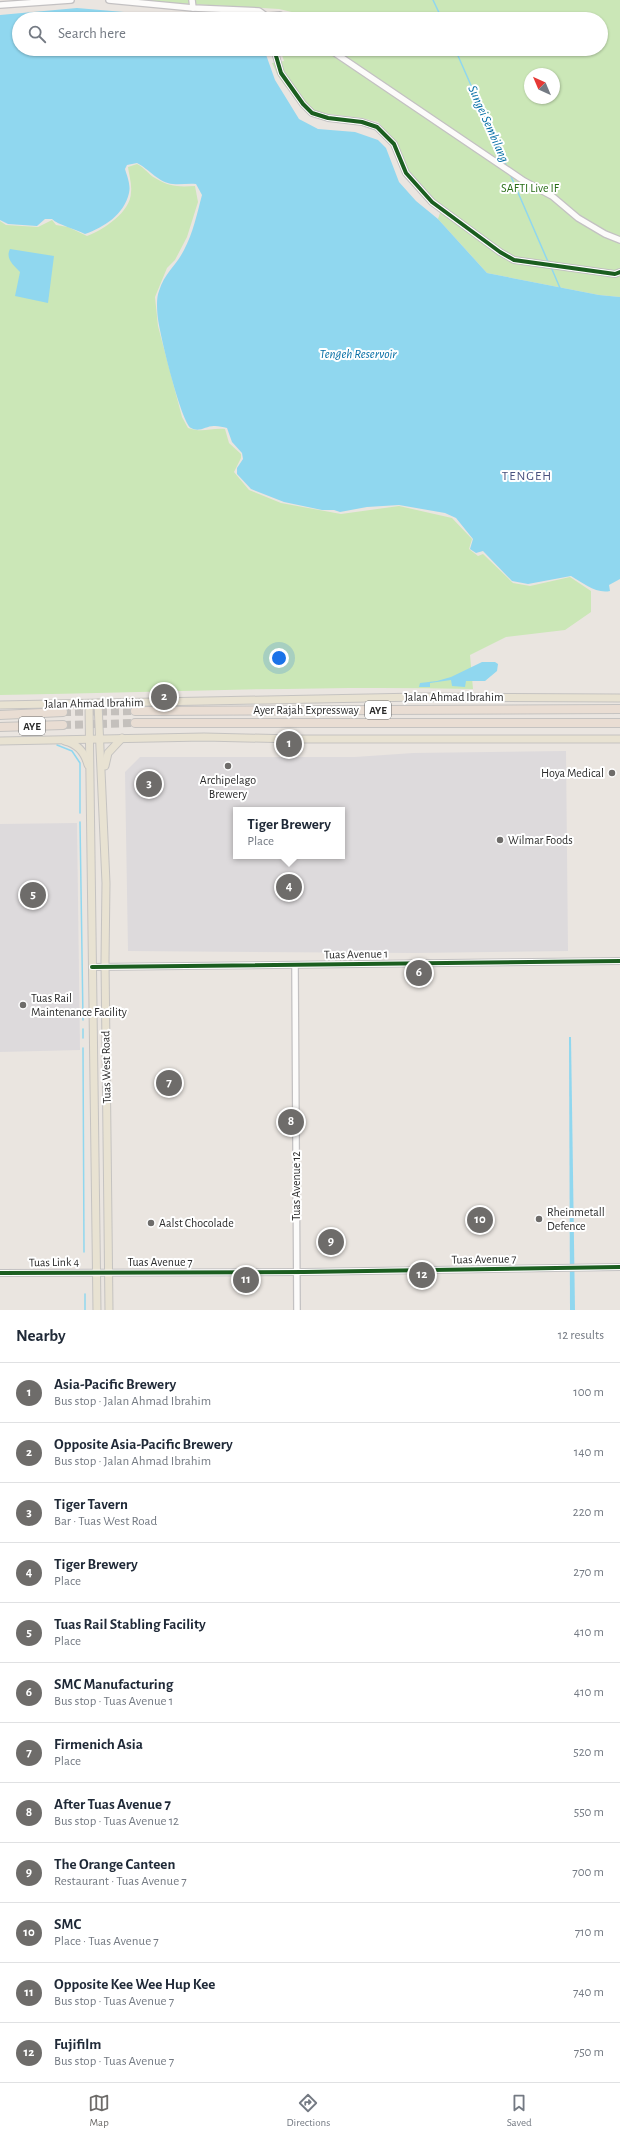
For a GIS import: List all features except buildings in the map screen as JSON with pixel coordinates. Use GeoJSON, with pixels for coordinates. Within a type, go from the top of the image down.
{"type":"FeatureCollection","features":[{"type":"Feature","properties":{"kind":"highway","name":"Ayer Rajah Expressway"},"geometry":{"type":"LineString","coordinates":[[135,711],[620,709]]}},
{"type":"Feature","properties":{"kind":"highway","name":"AYE"},"geometry":{"type":"LineString","coordinates":[[0,715],[63,712]]}},
{"type":"Feature","properties":{"kind":"highway","name":"Ayer Rajah Expressway"},"geometry":{"type":"LineString","coordinates":[[135,724],[620,723]]}},
{"type":"Feature","properties":{"kind":"highway","name":"AYE"},"geometry":{"type":"LineString","coordinates":[[0,727],[63,724]]}},
{"type":"Feature","properties":{"kind":"main road","name":"Jalan Ahmad Ibrahim"},"geometry":{"type":"LineString","coordinates":[[0,705],[419,697],[620,698]]}},
{"type":"Feature","properties":{"kind":"main road","name":"Tuas West Road"},"geometry":{"type":"LineString","coordinates":[[98,703],[103,777],[106,883],[105,966],[109,1310]]}},
{"type":"Feature","properties":{"kind":"main road","name":"Tuas West Road"},"geometry":{"type":"LineString","coordinates":[[89,704],[91,739],[92,967],[97,1310]]}},
{"type":"Feature","properties":{"kind":"main road"},"geometry":{"type":"LineString","coordinates":[[103,777],[108,753],[122,738]]}},
{"type":"Feature","properties":{"kind":"main road"},"geometry":{"type":"LineString","coordinates":[[0,741],[122,738],[620,739]]}},
{"type":"Feature","properties":{"kind":"main road"},"geometry":{"type":"LineString","coordinates":[[59,740],[72,743],[83,753],[91,778]]}},
{"type":"Feature","properties":{"kind":"street"},"geometry":{"type":"LineString","coordinates":[[0,5],[30,1],[71,0]]}},
{"type":"Feature","properties":{"kind":"street"},"geometry":{"type":"LineString","coordinates":[[109,0],[193,8],[261,12]]}},
{"type":"Feature","properties":{"kind":"street"},"geometry":{"type":"LineString","coordinates":[[192,0],[193,8]]}},
{"type":"Feature","properties":{"kind":"street"},"geometry":{"type":"LineString","coordinates":[[276,56],[281,72],[303,104],[312,113],[328,118],[362,122],[376,127],[394,144],[406,173],[432,202],[500,252],[514,260],[616,274],[620,272]]}},
{"type":"Feature","properties":{"kind":"street"},"geometry":{"type":"LineString","coordinates":[[339,56],[524,181],[552,196],[578,218],[605,234],[620,240]]}},
{"type":"Feature","properties":{"kind":"street","name":"Tuas Avenue 1"},"geometry":{"type":"LineString","coordinates":[[92,967],[620,961]]}},
{"type":"Feature","properties":{"kind":"street","name":"Tuas Avenue 12"},"geometry":{"type":"LineString","coordinates":[[295,965],[297,1310]]}},
{"type":"Feature","properties":{"kind":"street","name":"Tuas Avenue 7"},"geometry":{"type":"LineString","coordinates":[[108,1272],[296,1272],[620,1267]]}},
{"type":"Feature","properties":{"kind":"street","name":"Tuas Link 4"},"geometry":{"type":"LineString","coordinates":[[0,1273],[108,1272]]}},
{"type":"Feature","properties":{"kind":"shaded area"},"geometry":{"type":"Polygon","coordinates":[[[566,751],[568,951],[415,953],[128,951],[125,772],[140,757],[355,757],[413,753],[566,751]]]}},
{"type":"Feature","properties":{"kind":"shaded area"},"geometry":{"type":"Polygon","coordinates":[[[77,823],[80,1050],[0,1052],[0,824],[77,823]]]}},
{"type":"Feature","properties":{"kind":"green space","name":"SAFTI Live IF"},"geometry":{"type":"Polygon","coordinates":[[[124,0],[620,0],[620,297],[599,295],[487,273],[438,219],[442,207],[408,173],[396,142],[378,122],[362,118],[313,112],[286,87],[278,76],[272,63],[284,61],[282,56],[608,56],[608,12],[292,12],[279,9],[124,0]]]}},
{"type":"Feature","properties":{"kind":"green space"},"geometry":{"type":"Polygon","coordinates":[[[137,164],[160,181],[170,185],[195,186],[198,202],[187,237],[175,260],[167,268],[155,297],[158,326],[182,417],[188,428],[202,430],[225,429],[229,443],[241,454],[241,458],[234,472],[249,490],[281,503],[341,514],[399,506],[452,518],[472,539],[469,549],[478,556],[483,554],[513,583],[530,586],[570,577],[591,591],[591,612],[565,630],[506,637],[470,655],[473,689],[355,688],[0,695],[0,221],[6,225],[38,227],[52,220],[56,225],[68,227],[87,236],[108,225],[126,206],[130,199],[131,189],[128,167],[137,164]]]}},
{"type":"Feature","properties":{"kind":"water","name":"Tengeh Reservoir"},"geometry":{"type":"Polygon","coordinates":[[[77,8],[124,12],[33,12],[77,8]]]}},
{"type":"Feature","properties":{"kind":"water","name":"Tengeh Reservoir"},"geometry":{"type":"Polygon","coordinates":[[[12,14],[12,56],[266,56],[275,80],[299,119],[318,129],[355,132],[378,140],[386,148],[399,182],[416,201],[438,219],[487,273],[599,295],[620,297],[620,579],[609,585],[610,591],[600,591],[585,585],[571,576],[528,584],[512,581],[483,551],[476,553],[470,549],[473,539],[456,518],[445,513],[399,505],[367,507],[340,512],[334,510],[322,510],[284,502],[251,489],[237,474],[237,468],[243,459],[242,453],[232,442],[227,428],[212,426],[197,430],[191,428],[187,422],[177,395],[158,319],[157,301],[161,284],[187,244],[202,195],[196,184],[168,183],[137,163],[127,165],[125,169],[130,187],[123,208],[106,224],[85,234],[52,219],[45,219],[37,226],[8,224],[0,220],[0,15],[12,14]]]}},
{"type":"Feature","properties":{"kind":"water"},"geometry":{"type":"Polygon","coordinates":[[[10,249],[54,256],[48,303],[15,296],[20,272],[9,259],[10,249]]]}},
{"type":"Feature","properties":{"kind":"water"},"geometry":{"type":"Polygon","coordinates":[[[482,662],[495,662],[498,664],[497,671],[485,681],[466,681],[465,687],[452,686],[451,680],[430,683],[430,687],[419,687],[420,683],[437,681],[451,677],[482,662]]]}},
{"type":"Feature","properties":{"kind":"water"},"geometry":{"type":"Polygon","coordinates":[[[569,1037],[571,1037],[575,1310],[570,1310],[569,1037]]]}},
{"type":"Feature","properties":{"kind":"waterway","name":"Sungei Sembilang"},"geometry":{"type":"LineString","coordinates":[[433,0],[439,12]]}},
{"type":"Feature","properties":{"kind":"waterway","name":"Sungei Sembilang"},"geometry":{"type":"LineString","coordinates":[[458,56],[507,167]]}},
{"type":"Feature","properties":{"kind":"waterway","name":"Sungei Sembilang"},"geometry":{"type":"LineString","coordinates":[[510,174],[549,264]]}},
{"type":"Feature","properties":{"kind":"waterway","name":"Sungei Sembilang"},"geometry":{"type":"LineString","coordinates":[[551,267],[560,288]]}},
{"type":"Feature","properties":{"kind":"waterway"},"geometry":{"type":"LineString","coordinates":[[57,745],[72,751],[80,763],[80,813]]}},
{"type":"Feature","properties":{"kind":"waterway"},"geometry":{"type":"LineString","coordinates":[[80,822],[83,1020]]}},
{"type":"Feature","properties":{"kind":"waterway"},"geometry":{"type":"LineString","coordinates":[[83,1029],[83,1038]]}},
{"type":"Feature","properties":{"kind":"waterway"},"geometry":{"type":"LineString","coordinates":[[83,1048],[84,1252]]}},
{"type":"Feature","properties":{"kind":"waterway"},"geometry":{"type":"LineString","coordinates":[[85,1294],[85,1310]]}},
{"type":"Feature","properties":{"kind":"tunnel"},"geometry":{"type":"LineString","coordinates":[[63,712],[135,711]]}},
{"type":"Feature","properties":{"kind":"tunnel"},"geometry":{"type":"LineString","coordinates":[[63,725],[135,723]]}},
{"type":"Feature","properties":{"kind":"cycle path"},"geometry":{"type":"LineString","coordinates":[[276,56],[281,73],[303,104],[312,113],[328,118],[362,122],[377,127],[394,144],[406,173],[432,202],[500,252],[514,260],[615,274],[620,272]]}},
{"type":"Feature","properties":{"kind":"cycle path"},"geometry":{"type":"LineString","coordinates":[[92,967],[620,961]]}},
{"type":"Feature","properties":{"kind":"cycle path"},"geometry":{"type":"LineString","coordinates":[[0,1273],[304,1272],[620,1267]]}},
{"type":"Feature","properties":{"kind":"place","name":"Opposite Asia-Pacific Brewery"},"geometry":{"type":"Point","coordinates":[164,697]}},
{"type":"Feature","properties":{"kind":"place","name":"Asia-Pacific Brewery"},"geometry":{"type":"Point","coordinates":[289,744]}},
{"type":"Feature","properties":{"kind":"place","name":"Archipelago Brewery"},"geometry":{"type":"Point","coordinates":[228,766]}},
{"type":"Feature","properties":{"kind":"place","name":"Hoya Medical"},"geometry":{"type":"Point","coordinates":[612,773]}},
{"type":"Feature","properties":{"kind":"place","name":"Tiger Tavern"},"geometry":{"type":"Point","coordinates":[149,784]}},
{"type":"Feature","properties":{"kind":"place","name":"Wilmar Foods"},"geometry":{"type":"Point","coordinates":[500,840]}},
{"type":"Feature","properties":{"kind":"place","name":"Tiger Brewery"},"geometry":{"type":"Point","coordinates":[289,887]}},
{"type":"Feature","properties":{"kind":"place","name":"Tuas Rail Stabling Facility"},"geometry":{"type":"Point","coordinates":[33,895]}},
{"type":"Feature","properties":{"kind":"place","name":"SMC Manufacturing"},"geometry":{"type":"Point","coordinates":[419,973]}},
{"type":"Feature","properties":{"kind":"place","name":"Tuas Rail Maintenance Facility"},"geometry":{"type":"Point","coordinates":[23,1005]}},
{"type":"Feature","properties":{"kind":"place","name":"Firmenich Asia"},"geometry":{"type":"Point","coordinates":[169,1083]}},
{"type":"Feature","properties":{"kind":"place","name":"After Tuas Avenue 7"},"geometry":{"type":"Point","coordinates":[291,1122]}},
{"type":"Feature","properties":{"kind":"place","name":"Rheinmetall Defence"},"geometry":{"type":"Point","coordinates":[539,1219]}},
{"type":"Feature","properties":{"kind":"place","name":"SMC"},"geometry":{"type":"Point","coordinates":[480,1220]}},
{"type":"Feature","properties":{"kind":"place","name":"Aalst Chocolade"},"geometry":{"type":"Point","coordinates":[151,1223]}},
{"type":"Feature","properties":{"kind":"place","name":"The Orange Canteen"},"geometry":{"type":"Point","coordinates":[331,1242]}},
{"type":"Feature","properties":{"kind":"place","name":"Fujifilm"},"geometry":{"type":"Point","coordinates":[422,1275]}},
{"type":"Feature","properties":{"kind":"place","name":"Opposite Kee Wee Hup Kee"},"geometry":{"type":"Point","coordinates":[246,1280]}},
{"type":"Feature","properties":{"kind":"district","name":"TENGEH"},"geometry":{"type":"Point","coordinates":[527,476]}}]}
